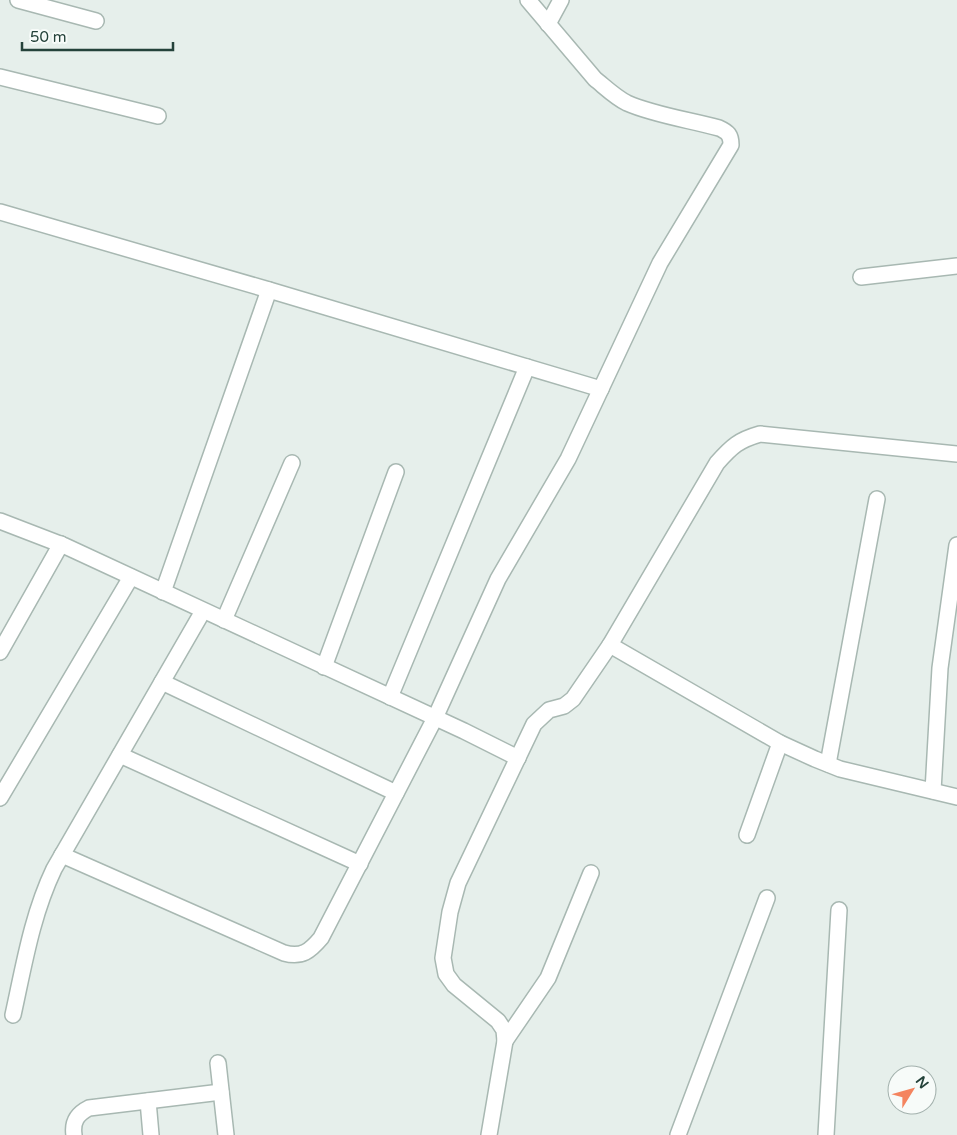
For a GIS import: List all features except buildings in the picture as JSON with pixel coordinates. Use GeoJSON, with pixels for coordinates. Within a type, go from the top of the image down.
{"type":"FeatureCollection","features":[{"type":"Feature","properties":{"kind":"street"},"geometry":{"type":"LineString","coordinates":[[18,0],[96,21]]}},
{"type":"Feature","properties":{"kind":"street"},"geometry":{"type":"LineString","coordinates":[[62,855],[284,953],[296,956],[313,947],[321,938],[396,793],[440,720],[498,579],[562,471],[660,263],[731,145],[731,137],[727,131],[625,102],[595,79],[528,0]]}},
{"type":"Feature","properties":{"kind":"street"},"geometry":{"type":"LineString","coordinates":[[548,24],[561,0]]}},
{"type":"Feature","properties":{"kind":"street"},"geometry":{"type":"LineString","coordinates":[[0,77],[158,116]]}},
{"type":"Feature","properties":{"kind":"street"},"geometry":{"type":"LineString","coordinates":[[0,212],[601,389]]}},
{"type":"Feature","properties":{"kind":"street"},"geometry":{"type":"LineString","coordinates":[[861,277],[957,266]]}},
{"type":"Feature","properties":{"kind":"street"},"geometry":{"type":"LineString","coordinates":[[163,592],[269,290]]}},
{"type":"Feature","properties":{"kind":"street"},"geometry":{"type":"LineString","coordinates":[[390,697],[527,367]]}},
{"type":"Feature","properties":{"kind":"street"},"geometry":{"type":"LineString","coordinates":[[489,1135],[505,1041],[504,1030],[498,1021],[454,985],[446,974],[443,958],[450,912],[458,883],[534,724],[550,710],[564,706],[573,699],[610,645],[717,463],[743,439],[760,434],[957,454]]}},
{"type":"Feature","properties":{"kind":"street"},"geometry":{"type":"LineString","coordinates":[[224,620],[292,463]]}},
{"type":"Feature","properties":{"kind":"street"},"geometry":{"type":"LineString","coordinates":[[324,666],[396,472]]}},
{"type":"Feature","properties":{"kind":"street"},"geometry":{"type":"LineString","coordinates":[[828,764],[877,499]]}},
{"type":"Feature","properties":{"kind":"street"},"geometry":{"type":"LineString","coordinates":[[0,521],[61,544],[464,731],[518,758]]}},
{"type":"Feature","properties":{"kind":"street"},"geometry":{"type":"LineString","coordinates":[[0,652],[61,544]]}},
{"type":"Feature","properties":{"kind":"street"},"geometry":{"type":"LineString","coordinates":[[933,791],[940,668],[950,642],[957,545]]}},
{"type":"Feature","properties":{"kind":"street"},"geometry":{"type":"LineString","coordinates":[[0,798],[131,577]]}},
{"type":"Feature","properties":{"kind":"street"},"geometry":{"type":"LineString","coordinates":[[12,1015],[42,895],[62,855],[203,610]]}},
{"type":"Feature","properties":{"kind":"street"},"geometry":{"type":"LineString","coordinates":[[610,645],[780,743],[840,768],[957,797]]}},
{"type":"Feature","properties":{"kind":"street"},"geometry":{"type":"LineString","coordinates":[[162,682],[396,793]]}},
{"type":"Feature","properties":{"kind":"street"},"geometry":{"type":"LineString","coordinates":[[747,835],[780,743]]}},
{"type":"Feature","properties":{"kind":"street"},"geometry":{"type":"LineString","coordinates":[[120,755],[360,864]]}},
{"type":"Feature","properties":{"kind":"street"},"geometry":{"type":"LineString","coordinates":[[505,1041],[548,978],[591,873]]}},
{"type":"Feature","properties":{"kind":"street"},"geometry":{"type":"LineString","coordinates":[[678,1135],[767,898]]}},
{"type":"Feature","properties":{"kind":"street"},"geometry":{"type":"LineString","coordinates":[[826,1135],[839,910]]}},
{"type":"Feature","properties":{"kind":"street"},"geometry":{"type":"LineString","coordinates":[[218,1063],[226,1135]]}},
{"type":"Feature","properties":{"kind":"street"},"geometry":{"type":"LineString","coordinates":[[74,1135],[73,1128],[76,1118],[81,1112],[89,1108],[221,1092]]}},
{"type":"Feature","properties":{"kind":"street"},"geometry":{"type":"LineString","coordinates":[[148,1101],[151,1135]]}}]}
